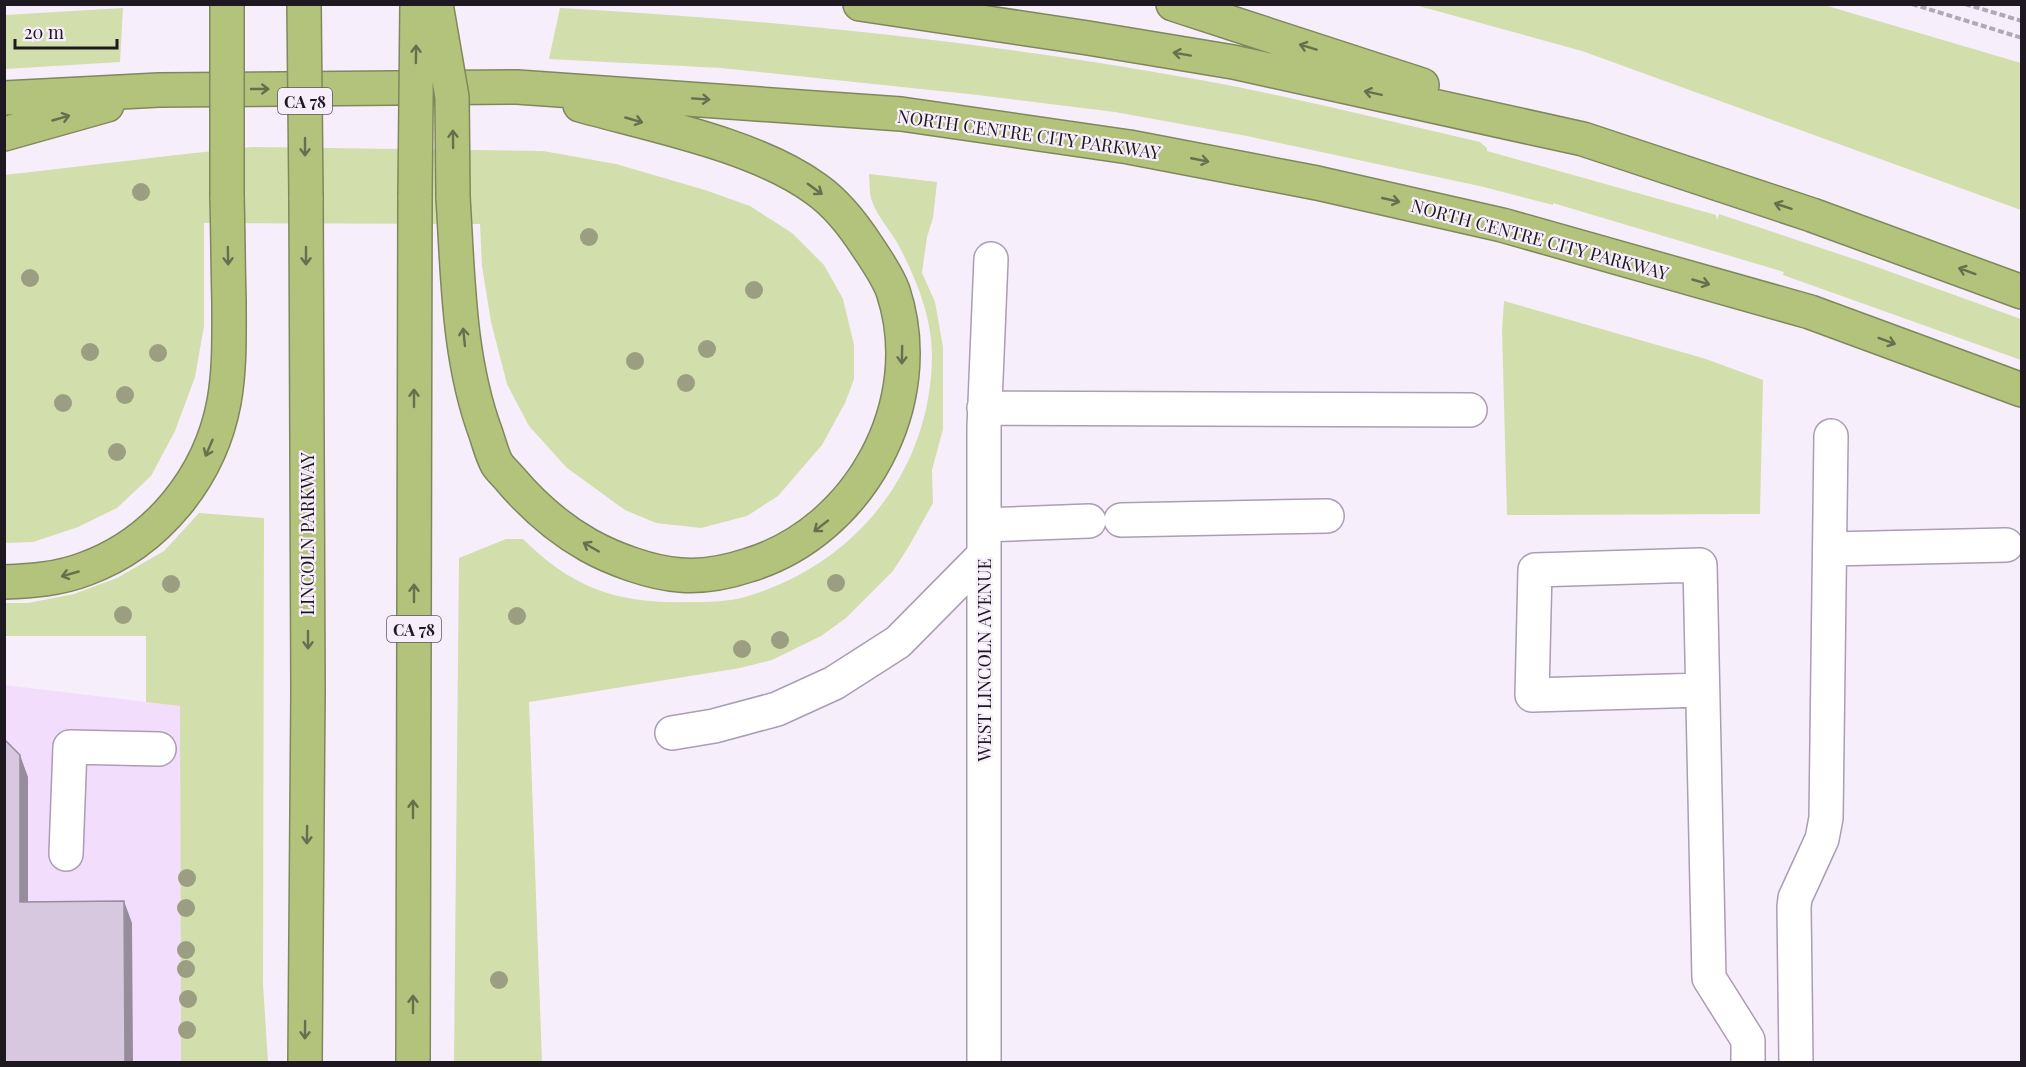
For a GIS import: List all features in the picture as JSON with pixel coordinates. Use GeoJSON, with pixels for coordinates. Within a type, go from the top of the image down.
{"type":"FeatureCollection","features":[{"type":"Feature","properties":{"kind":"highway"},"geometry":{"type":"LineString","coordinates":[[4,582],[44,580],[63,576],[115,556],[139,541],[180,500],[210,448],[219,422],[227,379],[229,348],[227,4]]}},
{"type":"Feature","properties":{"kind":"highway","name":"LINCOLN PARKWAY"},"geometry":{"type":"LineString","coordinates":[[304,4],[308,692],[304,1062]]}},
{"type":"Feature","properties":{"kind":"highway","name":"CA 78"},"geometry":{"type":"LineString","coordinates":[[413,1062],[417,4]]}},
{"type":"Feature","properties":{"kind":"highway"},"geometry":{"type":"LineString","coordinates":[[436,4],[452,96],[453,197],[466,354],[479,415],[497,464],[532,504],[574,538],[604,555],[645,568],[680,576],[726,572],[761,561],[796,545],[829,520],[858,489],[879,452],[895,415],[902,377],[902,344],[893,291],[884,271],[855,228],[817,189],[774,164],[717,143],[517,87]]}},
{"type":"Feature","properties":{"kind":"highway"},"geometry":{"type":"LineString","coordinates":[[860,4],[1233,62],[1583,139]]}},
{"type":"Feature","properties":{"kind":"highway"},"geometry":{"type":"LineString","coordinates":[[1173,4],[1812,215],[2022,292]]}},
{"type":"Feature","properties":{"kind":"highway","name":"NORTH CENTRE CITY PARKWAY"},"geometry":{"type":"LineString","coordinates":[[4,98],[159,90],[517,87],[901,114],[1129,147],[1305,181],[1502,225],[1810,312],[2022,390]]}},
{"type":"Feature","properties":{"kind":"highway"},"geometry":{"type":"LineString","coordinates":[[4,134],[159,90]]}},
{"type":"Feature","properties":{"kind":"street","name":"WEST LINCOLN AVENUE"},"geometry":{"type":"LineString","coordinates":[[984,1062],[984,408],[991,258]]}},
{"type":"Feature","properties":{"kind":"street"},"geometry":{"type":"LineString","coordinates":[[984,408],[1470,410]]}},
{"type":"Feature","properties":{"kind":"street"},"geometry":{"type":"LineString","coordinates":[[1796,1062],[1795,898],[1821,839],[1826,818],[1831,436]]}},
{"type":"Feature","properties":{"kind":"street"},"geometry":{"type":"LineString","coordinates":[[672,732],[714,726],[777,709],[834,683],[898,642],[984,540],[1105,521],[1327,516]]}},
{"type":"Feature","properties":{"kind":"street"},"geometry":{"type":"LineString","coordinates":[[1830,549],[2006,546]]}},
{"type":"Feature","properties":{"kind":"street"},"geometry":{"type":"LineString","coordinates":[[1702,690],[1532,695],[1535,570],[1700,565],[1709,978],[1749,1040],[1748,1062]]}},
{"type":"Feature","properties":{"kind":"street"},"geometry":{"type":"LineString","coordinates":[[66,854],[70,747],[159,749]]}},
{"type":"Feature","properties":{"kind":"path"},"geometry":{"type":"LineString","coordinates":[[1912,4],[2022,38]]}},
{"type":"Feature","properties":{"kind":"path"},"geometry":{"type":"LineString","coordinates":[[1965,4],[2022,21]]}},
{"type":"Feature","properties":{"kind":"shaded area"},"geometry":{"type":"Polygon","coordinates":[[[5,685],[180,706],[181,1062],[5,1062],[5,685]]]}},
{"type":"Feature","properties":{"kind":"green space"},"geometry":{"type":"Polygon","coordinates":[[[1415,5],[1824,5],[2021,63],[2021,210],[1582,51],[1415,5]]]}},
{"type":"Feature","properties":{"kind":"green space"},"geometry":{"type":"Polygon","coordinates":[[[123,8],[120,62],[5,69],[5,15],[123,8]]]}},
{"type":"Feature","properties":{"kind":"green space"},"geometry":{"type":"Polygon","coordinates":[[[560,8],[803,26],[1045,55],[1206,81],[1480,142],[1487,148],[1487,151],[1716,215],[1717,220],[1719,214],[1863,262],[2021,319],[2021,360],[1783,275],[1784,272],[1553,203],[1553,205],[1484,187],[1247,136],[1115,112],[978,95],[721,68],[549,59],[560,8]]]}},
{"type":"Feature","properties":{"kind":"green space"},"geometry":{"type":"Polygon","coordinates":[[[252,147],[543,151],[616,164],[705,190],[750,206],[792,233],[824,265],[843,299],[854,345],[854,379],[845,403],[822,445],[778,496],[747,516],[701,528],[656,523],[625,510],[567,468],[529,426],[507,384],[491,322],[482,266],[480,224],[204,223],[204,326],[195,377],[175,431],[151,476],[117,508],[78,527],[33,542],[5,543],[4,175],[252,147]]]}},
{"type":"Feature","properties":{"kind":"green space"},"geometry":{"type":"Polygon","coordinates":[[[869,174],[937,182],[933,218],[927,237],[922,273],[935,302],[943,347],[943,429],[932,470],[933,503],[893,571],[846,618],[821,636],[772,660],[740,668],[529,702],[542,1062],[454,1062],[459,558],[506,539],[523,539],[560,570],[598,590],[639,600],[716,601],[745,597],[785,582],[820,562],[852,537],[879,508],[901,474],[918,438],[928,398],[932,356],[929,327],[922,298],[898,244],[874,207],[870,195],[869,174]]]}},
{"type":"Feature","properties":{"kind":"green space"},"geometry":{"type":"Polygon","coordinates":[[[1504,301],[1706,359],[1763,380],[1760,514],[1507,515],[1502,330],[1504,301]]]}},
{"type":"Feature","properties":{"kind":"green space"},"geometry":{"type":"Polygon","coordinates":[[[199,513],[264,518],[263,985],[268,1062],[181,1062],[180,706],[146,702],[146,636],[5,636],[5,603],[28,603],[74,594],[117,578],[164,551],[199,513]]]}},
{"type":"Feature","properties":{"kind":"building"},"geometry":{"type":"Polygon","coordinates":[[[4,739],[20,755],[20,902],[124,901],[125,1062],[4,1062],[4,739]]]}}]}
